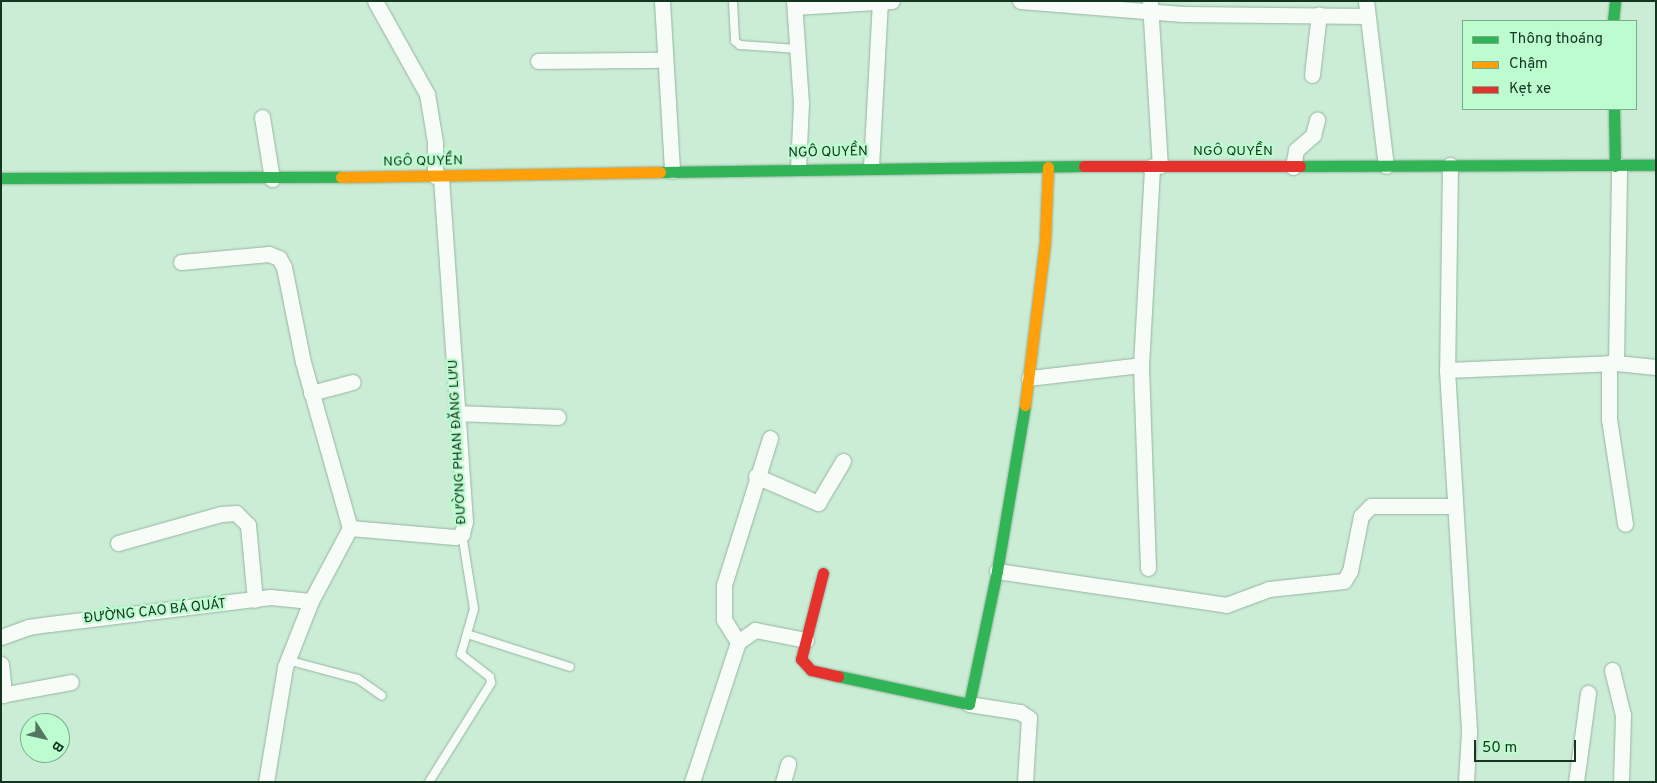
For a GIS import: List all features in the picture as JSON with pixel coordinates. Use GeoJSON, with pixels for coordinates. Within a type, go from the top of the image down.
{"type":"FeatureCollection","features":[{"type":"Feature","properties":{"kind":"street","name":"ĐƯỜNG PHAN ĐĂNG LƯU"},"geometry":{"type":"LineString","coordinates":[[350,528],[455,537],[462,534],[465,521],[435,142],[427,94],[375,1]]}},
{"type":"Feature","properties":{"kind":"street"},"geometry":{"type":"LineString","coordinates":[[662,1],[672,171]]}},
{"type":"Feature","properties":{"kind":"street"},"geometry":{"type":"LineString","coordinates":[[871,167],[880,1]]}},
{"type":"Feature","properties":{"kind":"street"},"geometry":{"type":"LineString","coordinates":[[798,168],[801,120],[795,4],[892,1]]}},
{"type":"Feature","properties":{"kind":"street"},"geometry":{"type":"LineString","coordinates":[[1020,1],[1318,14],[1366,9],[1386,166]]}},
{"type":"Feature","properties":{"kind":"street"},"geometry":{"type":"LineString","coordinates":[[1614,20],[1615,1]]}},
{"type":"Feature","properties":{"kind":"street"},"geometry":{"type":"LineString","coordinates":[[1148,568],[1141,365],[1156,166],[1150,6]]}},
{"type":"Feature","properties":{"kind":"street"},"geometry":{"type":"LineString","coordinates":[[1312,75],[1318,14]]}},
{"type":"Feature","properties":{"kind":"street"},"geometry":{"type":"LineString","coordinates":[[538,61],[664,60]]}},
{"type":"Feature","properties":{"kind":"street"},"geometry":{"type":"LineString","coordinates":[[1614,110],[1617,166],[1609,419],[1625,524]]}},
{"type":"Feature","properties":{"kind":"street"},"geometry":{"type":"LineString","coordinates":[[262,117],[272,179]]}},
{"type":"Feature","properties":{"kind":"street"},"geometry":{"type":"LineString","coordinates":[[1293,167],[1296,150],[1314,135],[1318,120]]}},
{"type":"Feature","properties":{"kind":"street"},"geometry":{"type":"LineString","coordinates":[[1450,165],[1447,370],[1469,732],[1466,782]]}},
{"type":"Feature","properties":{"kind":"street","name":"NGÔ QUYỀN"},"geometry":{"type":"LineString","coordinates":[[1,178],[272,179],[438,177],[871,167],[1656,165]]}},
{"type":"Feature","properties":{"kind":"street"},"geometry":{"type":"LineString","coordinates":[[969,704],[997,571],[1029,378],[1045,241],[1048,167]]}},
{"type":"Feature","properties":{"kind":"street"},"geometry":{"type":"LineString","coordinates":[[181,262],[269,254],[279,258],[284,267],[312,393],[350,528],[311,601],[287,660],[266,782]]}},
{"type":"Feature","properties":{"kind":"street"},"geometry":{"type":"LineString","coordinates":[[1447,370],[1612,363],[1656,368]]}},
{"type":"Feature","properties":{"kind":"street"},"geometry":{"type":"LineString","coordinates":[[1029,378],[1141,365]]}},
{"type":"Feature","properties":{"kind":"street"},"geometry":{"type":"LineString","coordinates":[[312,393],[353,382]]}},
{"type":"Feature","properties":{"kind":"street"},"geometry":{"type":"LineString","coordinates":[[457,412],[558,417]]}},
{"type":"Feature","properties":{"kind":"street"},"geometry":{"type":"LineString","coordinates":[[738,642],[724,620],[724,585],[756,476],[770,438]]}},
{"type":"Feature","properties":{"kind":"street"},"geometry":{"type":"LineString","coordinates":[[756,476],[818,503],[843,461]]}},
{"type":"Feature","properties":{"kind":"street"},"geometry":{"type":"LineString","coordinates":[[997,571],[1226,605],[1269,589],[1344,581],[1350,571],[1361,516],[1371,506],[1454,506]]}},
{"type":"Feature","properties":{"kind":"street"},"geometry":{"type":"LineString","coordinates":[[118,543],[222,514],[236,513],[248,525],[255,600]]}},
{"type":"Feature","properties":{"kind":"street"},"geometry":{"type":"LineString","coordinates":[[823,573],[802,659],[811,670],[969,704],[1020,712],[1029,718],[1025,782]]}},
{"type":"Feature","properties":{"kind":"street","name":"ĐƯỜNG CAO BÁ QUÁT"},"geometry":{"type":"LineString","coordinates":[[1,637],[28,627],[288,596],[311,601]]}},
{"type":"Feature","properties":{"kind":"street"},"geometry":{"type":"LineString","coordinates":[[692,782],[738,642],[754,630],[806,640]]}},
{"type":"Feature","properties":{"kind":"street"},"geometry":{"type":"LineString","coordinates":[[1,664],[3,695],[71,682]]}},
{"type":"Feature","properties":{"kind":"street"},"geometry":{"type":"LineString","coordinates":[[1612,670],[1624,716],[1621,782]]}},
{"type":"Feature","properties":{"kind":"street"},"geometry":{"type":"LineString","coordinates":[[1576,782],[1588,692]]}},
{"type":"Feature","properties":{"kind":"street"},"geometry":{"type":"LineString","coordinates":[[783,782],[788,764]]}},
{"type":"Feature","properties":{"kind":"lane"},"geometry":{"type":"LineString","coordinates":[[733,1],[734,41],[740,45],[798,49]]}},
{"type":"Feature","properties":{"kind":"lane"},"geometry":{"type":"LineString","coordinates":[[430,782],[491,683],[490,677],[461,654],[474,609],[462,534]]}},
{"type":"Feature","properties":{"kind":"lane"},"geometry":{"type":"LineString","coordinates":[[466,634],[570,667]]}},
{"type":"Feature","properties":{"kind":"lane"},"geometry":{"type":"LineString","coordinates":[[287,660],[350,676],[382,696]]}},
{"type":"Feature","properties":{"kind":"traffic: fast"},"geometry":{"type":"LineString","coordinates":[[1613,20],[1615,1]]}},
{"type":"Feature","properties":{"kind":"traffic: fast"},"geometry":{"type":"LineString","coordinates":[[1614,110],[1615,166]]}},
{"type":"Feature","properties":{"kind":"traffic: fast"},"geometry":{"type":"LineString","coordinates":[[1300,166],[1656,165]]}},
{"type":"Feature","properties":{"kind":"traffic: fast"},"geometry":{"type":"LineString","coordinates":[[660,172],[1084,166]]}},
{"type":"Feature","properties":{"kind":"traffic: fast"},"geometry":{"type":"LineString","coordinates":[[1,178],[341,177]]}},
{"type":"Feature","properties":{"kind":"traffic: fast"},"geometry":{"type":"LineString","coordinates":[[838,676],[969,704],[997,571],[1025,405]]}},
{"type":"Feature","properties":{"kind":"traffic: slow"},"geometry":{"type":"LineString","coordinates":[[1025,405],[1045,241],[1048,167]]}},
{"type":"Feature","properties":{"kind":"traffic: slow"},"geometry":{"type":"LineString","coordinates":[[341,177],[660,172]]}},
{"type":"Feature","properties":{"kind":"traffic: jam"},"geometry":{"type":"LineString","coordinates":[[1084,166],[1300,166]]}},
{"type":"Feature","properties":{"kind":"traffic: jam"},"geometry":{"type":"LineString","coordinates":[[823,573],[801,659],[811,670],[838,676]]}}]}
